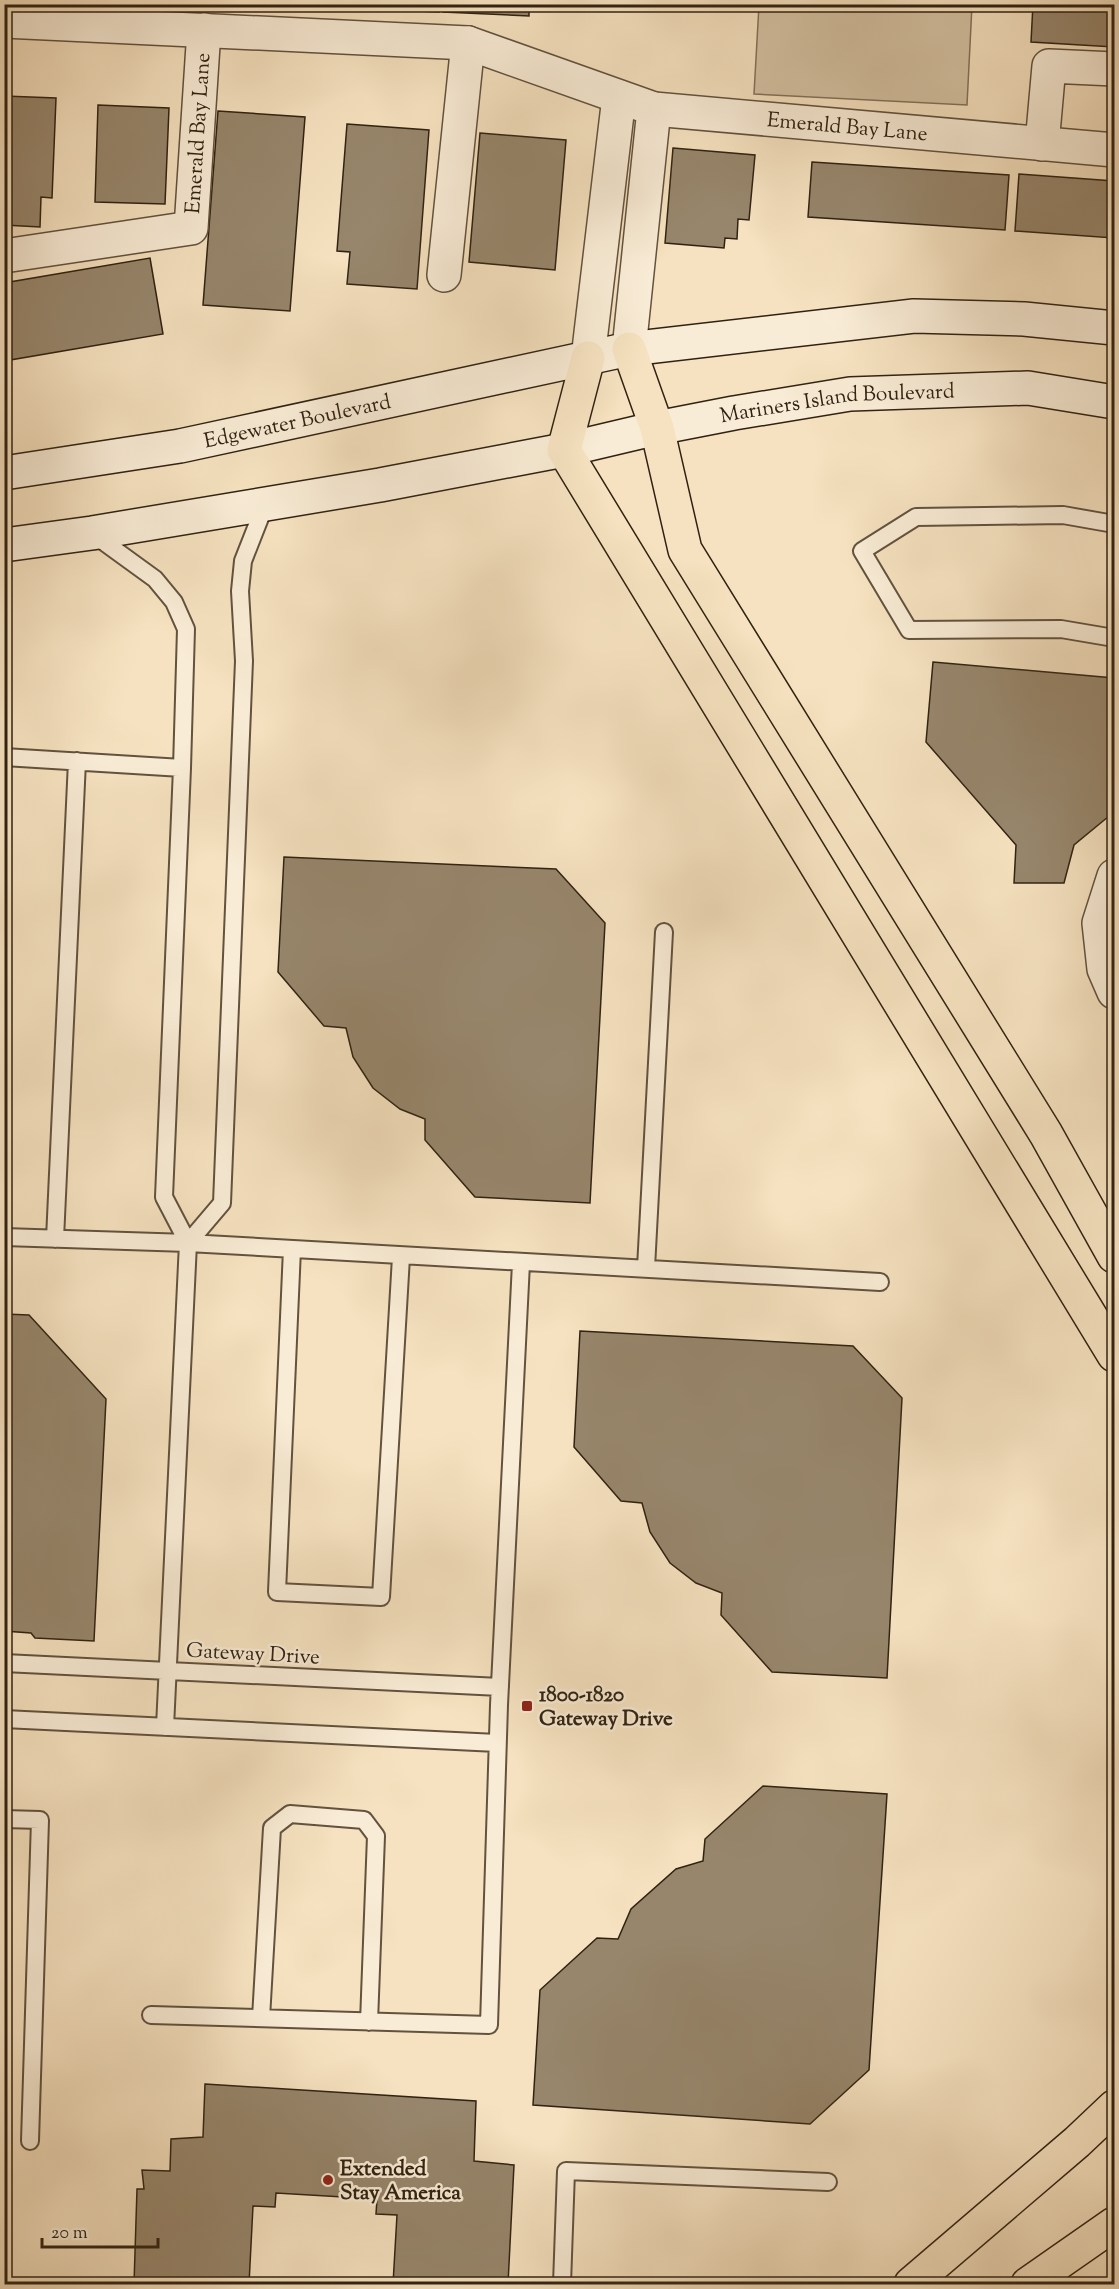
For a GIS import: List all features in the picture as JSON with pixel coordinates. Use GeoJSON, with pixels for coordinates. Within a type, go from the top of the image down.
{"type":"FeatureCollection","features":[{"type":"Feature","properties":{"kind":"highway"},"geometry":{"type":"LineString","coordinates":[[629,350],[657,428],[684,550],[1046,1134],[1114,1256]]}},
{"type":"Feature","properties":{"kind":"highway"},"geometry":{"type":"LineString","coordinates":[[588,358],[564,450],[1114,1355]]}},
{"type":"Feature","properties":{"kind":"highway"},"geometry":{"type":"LineString","coordinates":[[911,2284],[1077,2142],[1114,2107]]}},
{"type":"Feature","properties":{"kind":"highway"},"geometry":{"type":"LineString","coordinates":[[1028,2284],[1114,2224]]}},
{"type":"Feature","properties":{"kind":"street","name":"Emerald Bay Lane"},"geometry":{"type":"LineString","coordinates":[[4,21],[468,44],[654,109],[1114,150]]}},
{"type":"Feature","properties":{"kind":"street","name":"Emerald Bay Lane"},"geometry":{"type":"LineString","coordinates":[[4,256],[191,228],[204,30]]}},
{"type":"Feature","properties":{"kind":"street"},"geometry":{"type":"LineString","coordinates":[[444,275],[468,44]]}},
{"type":"Feature","properties":{"kind":"street"},"geometry":{"type":"LineString","coordinates":[[1042,144],[1048,66],[1114,69]]}},
{"type":"Feature","properties":{"kind":"street"},"geometry":{"type":"LineString","coordinates":[[619,97],[588,358],[629,350],[914,316],[1024,319],[1114,328]]}},
{"type":"Feature","properties":{"kind":"street"},"geometry":{"type":"LineString","coordinates":[[629,350],[654,109]]}},
{"type":"Feature","properties":{"kind":"street","name":"Edgewater Boulevard"},"geometry":{"type":"LineString","coordinates":[[4,473],[180,446],[588,358]]}},
{"type":"Feature","properties":{"kind":"street","name":"Mariners Island Boulevard"},"geometry":{"type":"LineString","coordinates":[[564,450],[657,428],[850,394],[1028,388],[1114,402]]}},
{"type":"Feature","properties":{"kind":"street"},"geometry":{"type":"LineString","coordinates":[[4,545],[265,505],[564,450]]}},
{"type":"Feature","properties":{"kind":"street"},"geometry":{"type":"LineString","coordinates":[[1114,876],[1099,923],[1104,969],[1114,993]]}},
{"type":"Feature","properties":{"kind":"lane"},"geometry":{"type":"LineString","coordinates":[[188,1244],[222,1203],[244,661],[240,591],[243,561],[265,505]]}},
{"type":"Feature","properties":{"kind":"lane"},"geometry":{"type":"LineString","coordinates":[[1114,524],[1063,515],[916,518],[862,551],[909,630],[1061,629],[1114,638]]}},
{"type":"Feature","properties":{"kind":"lane"},"geometry":{"type":"LineString","coordinates":[[92,533],[155,579],[174,602],[186,629],[164,1197],[188,1244],[165,1727]]}},
{"type":"Feature","properties":{"kind":"lane"},"geometry":{"type":"LineString","coordinates":[[4,757],[182,768]]}},
{"type":"Feature","properties":{"kind":"lane"},"geometry":{"type":"LineString","coordinates":[[55,1239],[77,761]]}},
{"type":"Feature","properties":{"kind":"lane"},"geometry":{"type":"LineString","coordinates":[[646,1268],[664,932]]}},
{"type":"Feature","properties":{"kind":"lane"},"geometry":{"type":"LineString","coordinates":[[4,1237],[292,1249],[401,1257],[880,1282]]}},
{"type":"Feature","properties":{"kind":"lane"},"geometry":{"type":"LineString","coordinates":[[292,1249],[277,1592],[381,1597],[401,1257]]}},
{"type":"Feature","properties":{"kind":"lane"},"geometry":{"type":"LineString","coordinates":[[151,2015],[489,2025],[497,1743],[521,1263]]}},
{"type":"Feature","properties":{"kind":"lane","name":"Gateway Drive"},"geometry":{"type":"LineString","coordinates":[[4,1663],[500,1687]]}},
{"type":"Feature","properties":{"kind":"lane"},"geometry":{"type":"LineString","coordinates":[[4,1719],[497,1743]]}},
{"type":"Feature","properties":{"kind":"lane"},"geometry":{"type":"LineString","coordinates":[[261,2018],[272,1828],[290,1814],[364,1820],[376,1836],[369,2022]]}},
{"type":"Feature","properties":{"kind":"lane"},"geometry":{"type":"LineString","coordinates":[[4,1819],[40,1820],[30,2141]]}},
{"type":"Feature","properties":{"kind":"lane"},"geometry":{"type":"LineString","coordinates":[[562,2284],[566,2171],[828,2182]]}},
{"type":"Feature","properties":{"kind":"shaded area"},"geometry":{"type":"Polygon","coordinates":[[[759,5],[972,5],[967,105],[754,94],[759,5]]]}},
{"type":"Feature","properties":{"kind":"building"},"geometry":{"type":"Polygon","coordinates":[[[329,4],[440,4],[439,12],[329,7],[329,4]]]}},
{"type":"Feature","properties":{"kind":"building"},"geometry":{"type":"Polygon","coordinates":[[[443,4],[529,4],[529,16],[443,12],[443,4]]]}},
{"type":"Feature","properties":{"kind":"building"},"geometry":{"type":"Polygon","coordinates":[[[1033,4],[1114,5],[1114,47],[1031,42],[1033,4]]]}},
{"type":"Feature","properties":{"kind":"building"},"geometry":{"type":"Polygon","coordinates":[[[4,96],[56,98],[52,198],[41,197],[40,227],[4,225],[4,96]]]}},
{"type":"Feature","properties":{"kind":"building"},"geometry":{"type":"Polygon","coordinates":[[[98,105],[169,108],[165,204],[95,202],[98,105]]]}},
{"type":"Feature","properties":{"kind":"building"},"geometry":{"type":"Polygon","coordinates":[[[218,111],[305,117],[290,311],[203,305],[218,111]]]}},
{"type":"Feature","properties":{"kind":"building"},"geometry":{"type":"Polygon","coordinates":[[[347,124],[429,130],[417,289],[347,284],[350,252],[337,251],[347,124]]]}},
{"type":"Feature","properties":{"kind":"building"},"geometry":{"type":"Polygon","coordinates":[[[480,133],[566,140],[555,270],[469,262],[480,133]]]}},
{"type":"Feature","properties":{"kind":"building"},"geometry":{"type":"Polygon","coordinates":[[[673,148],[755,155],[749,220],[738,219],[737,239],[725,238],[724,248],[665,243],[673,148]]]}},
{"type":"Feature","properties":{"kind":"building"},"geometry":{"type":"Polygon","coordinates":[[[812,162],[1009,175],[1005,230],[808,217],[812,162]]]}},
{"type":"Feature","properties":{"kind":"building"},"geometry":{"type":"Polygon","coordinates":[[[1019,174],[1114,181],[1114,238],[1015,231],[1019,174]]]}},
{"type":"Feature","properties":{"kind":"building"},"geometry":{"type":"Polygon","coordinates":[[[150,258],[163,334],[4,361],[4,283],[150,258]]]}},
{"type":"Feature","properties":{"kind":"building"},"geometry":{"type":"Polygon","coordinates":[[[933,662],[1114,678],[1114,812],[1074,845],[1064,883],[1014,883],[1016,845],[926,742],[933,662]]]}},
{"type":"Feature","properties":{"kind":"building"},"geometry":{"type":"Polygon","coordinates":[[[284,857],[556,869],[605,923],[590,1203],[475,1197],[425,1140],[425,1119],[400,1109],[373,1088],[353,1057],[346,1028],[324,1026],[278,972],[284,857]]]}},
{"type":"Feature","properties":{"kind":"building"},"geometry":{"type":"Polygon","coordinates":[[[4,1314],[29,1315],[106,1399],[94,1641],[35,1638],[31,1633],[4,1631],[4,1314]]]}},
{"type":"Feature","properties":{"kind":"building"},"geometry":{"type":"Polygon","coordinates":[[[580,1331],[853,1346],[902,1398],[887,1678],[772,1672],[721,1615],[722,1593],[696,1583],[670,1563],[650,1532],[642,1503],[621,1501],[574,1447],[580,1331]]]}},
{"type":"Feature","properties":{"kind":"building"},"geometry":{"type":"Polygon","coordinates":[[[763,1786],[887,1794],[869,2070],[810,2124],[533,2105],[540,1990],[597,1938],[618,1939],[631,1909],[676,1869],[703,1861],[705,1839],[763,1786]]]}},
{"type":"Feature","properties":{"kind":"building","name":"Extended Stay America"},"geometry":{"type":"Polygon","coordinates":[[[205,2084],[476,2101],[474,2161],[514,2165],[508,2284],[393,2284],[397,2215],[376,2214],[377,2199],[276,2193],[275,2207],[253,2206],[249,2284],[134,2284],[137,2189],[144,2189],[142,2170],[170,2171],[171,2139],[203,2137],[205,2084]]]}},
{"type":"Feature","properties":{"kind":"place","name":"1800-1820 Gateway Drive"},"geometry":{"type":"Point","coordinates":[527,1706]}},
{"type":"Feature","properties":{"kind":"place","name":"Extended Stay America"},"geometry":{"type":"Point","coordinates":[328,2180]}}]}
